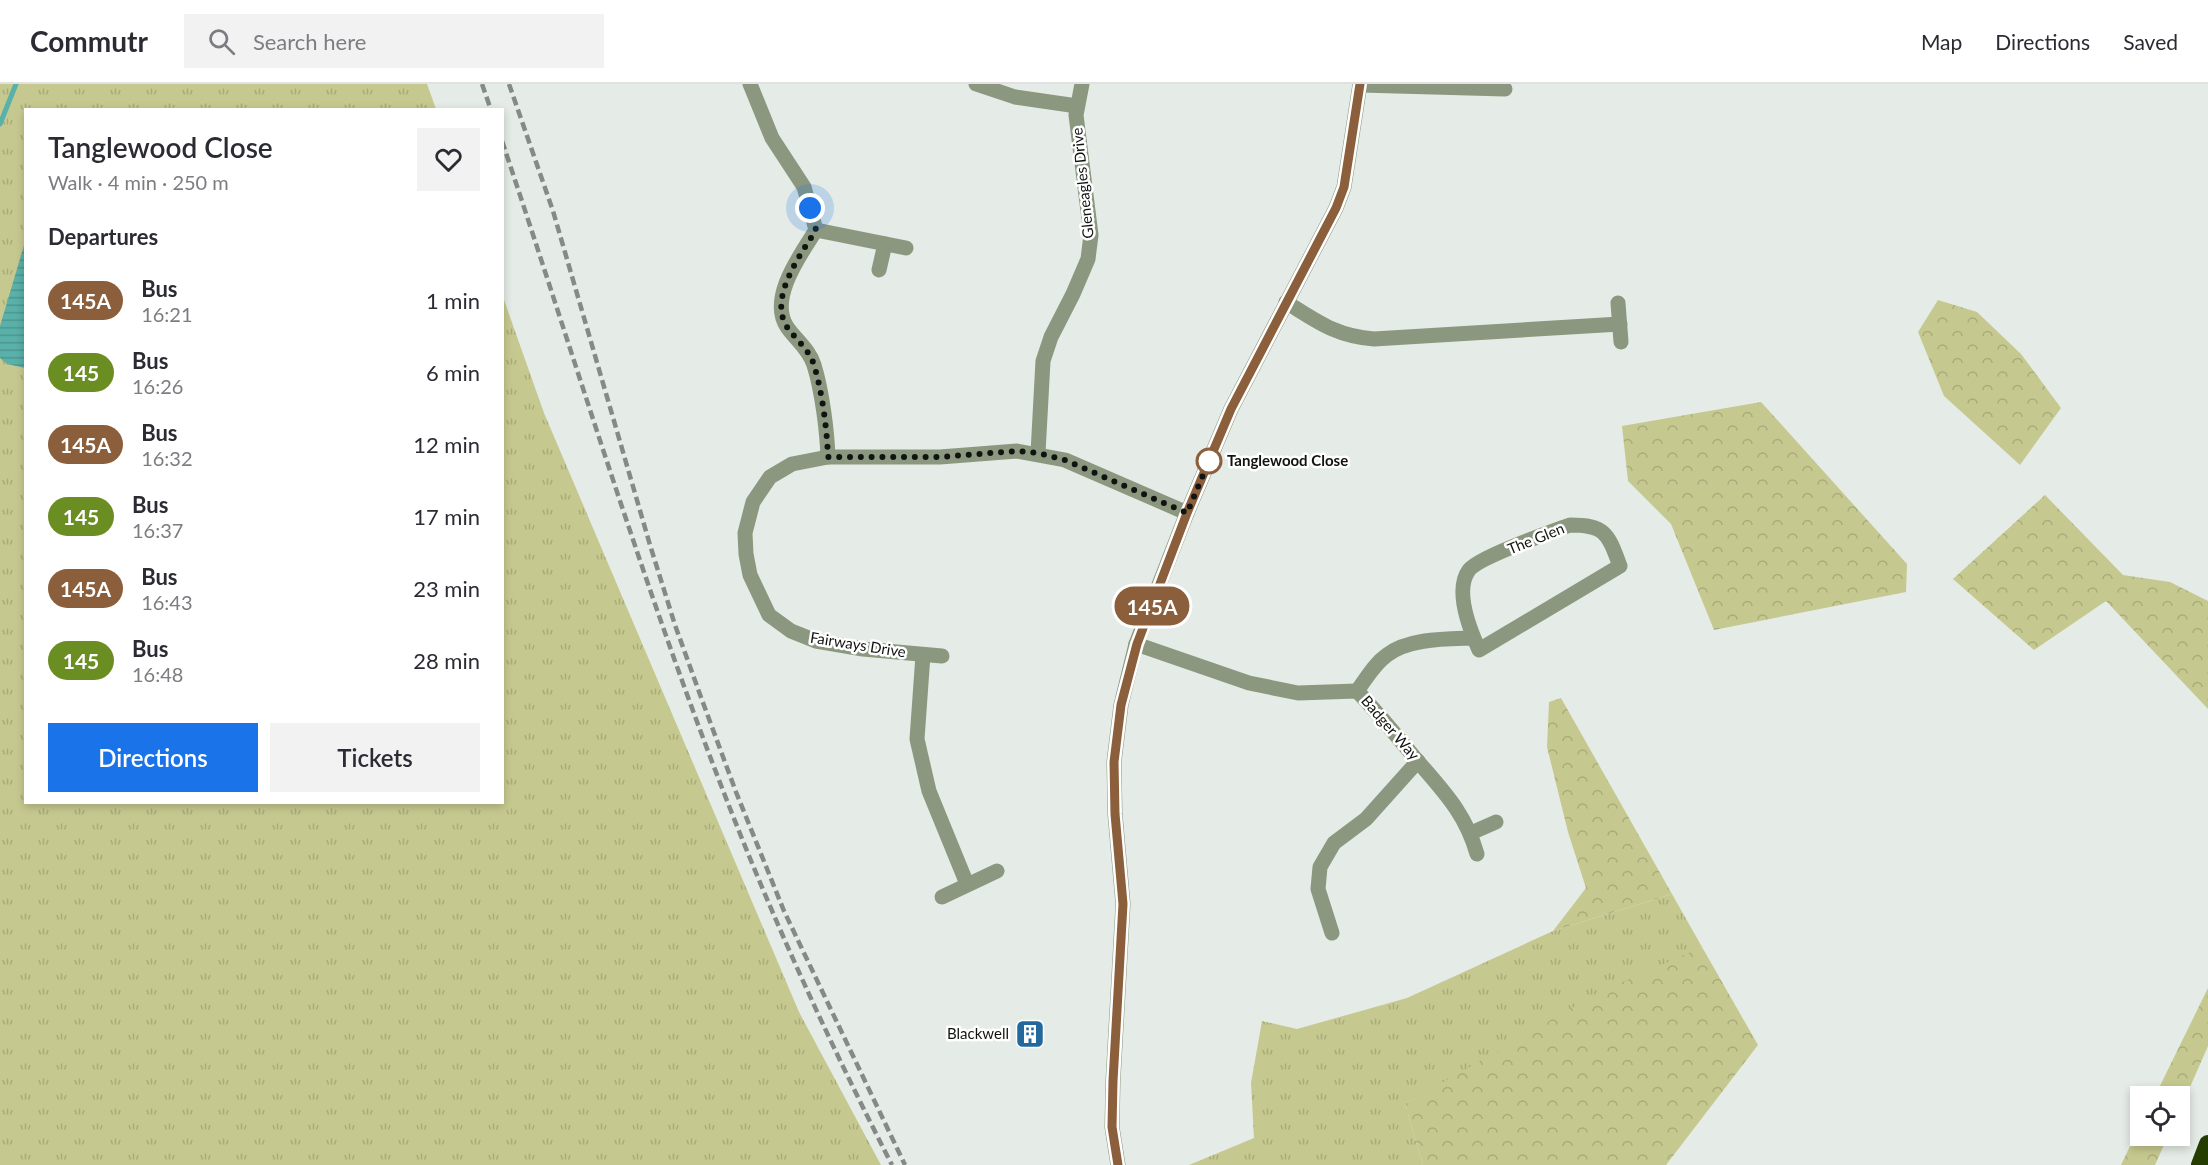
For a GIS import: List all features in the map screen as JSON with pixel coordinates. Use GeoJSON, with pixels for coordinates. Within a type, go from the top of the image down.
{"type":"FeatureCollection","features":[{"type":"Feature","properties":{"kind":"highway"},"geometry":{"type":"LineString","coordinates":[[2200,1165],[2208,1144]]}},
{"type":"Feature","properties":{"kind":"street"},"geometry":{"type":"LineString","coordinates":[[750,84],[772,138],[804,187],[816,230],[795,262],[786,284],[782,306],[786,326],[806,349],[814,364],[828,436],[828,457]]}},
{"type":"Feature","properties":{"kind":"street"},"geometry":{"type":"LineString","coordinates":[[976,84],[1015,97],[1077,106]]}},
{"type":"Feature","properties":{"kind":"street","name":"Gleneagles Drive"},"geometry":{"type":"LineString","coordinates":[[1038,453],[1043,361],[1051,337],[1088,259],[1091,235],[1076,115],[1082,84]]}},
{"type":"Feature","properties":{"kind":"street"},"geometry":{"type":"LineString","coordinates":[[1118,1165],[1112,1127],[1123,904],[1115,814],[1114,762],[1121,705],[1137,644],[1187,513],[1231,409],[1336,208],[1344,187],[1360,85],[1505,89]]}},
{"type":"Feature","properties":{"kind":"street"},"geometry":{"type":"LineString","coordinates":[[816,230],[906,248]]}},
{"type":"Feature","properties":{"kind":"street"},"geometry":{"type":"LineString","coordinates":[[879,270],[885,244]]}},
{"type":"Feature","properties":{"kind":"street"},"geometry":{"type":"LineString","coordinates":[[1286,302],[1329,329],[1354,337],[1374,339],[1620,324]]}},
{"type":"Feature","properties":{"kind":"street"},"geometry":{"type":"LineString","coordinates":[[1618,303],[1621,342]]}},
{"type":"Feature","properties":{"kind":"street","name":"Fairways Drive"},"geometry":{"type":"LineString","coordinates":[[942,656],[863,649],[816,641],[791,631],[769,615],[750,575],[745,533],[753,502],[770,477],[792,464],[828,457],[940,457],[1017,451],[1038,453],[1065,460],[1187,513]]}},
{"type":"Feature","properties":{"kind":"street","name":"The Glen"},"geometry":{"type":"LineString","coordinates":[[1570,525],[1597,527],[1605,532],[1620,566],[1479,650],[1473,638],[1464,606],[1463,583],[1470,569],[1492,556],[1570,525]]}},
{"type":"Feature","properties":{"kind":"street","name":"The Glen"},"geometry":{"type":"LineString","coordinates":[[1357,691],[1387,654],[1407,645],[1437,640],[1473,638]]}},
{"type":"Feature","properties":{"kind":"street","name":"Badger Way"},"geometry":{"type":"LineString","coordinates":[[1137,644],[1249,683],[1298,693],[1357,691],[1461,814],[1471,833],[1477,854]]}},
{"type":"Feature","properties":{"kind":"street","name":"Fairways Drive"},"geometry":{"type":"LineString","coordinates":[[923,655],[917,739],[929,791],[968,884]]}},
{"type":"Feature","properties":{"kind":"street"},"geometry":{"type":"LineString","coordinates":[[1332,933],[1318,889],[1320,867],[1334,843],[1366,819],[1418,761]]}},
{"type":"Feature","properties":{"kind":"street"},"geometry":{"type":"LineString","coordinates":[[1471,833],[1496,822]]}},
{"type":"Feature","properties":{"kind":"street"},"geometry":{"type":"LineString","coordinates":[[942,897],[997,871]]}},
{"type":"Feature","properties":{"kind":"green space"},"geometry":{"type":"Polygon","coordinates":[[[0,84],[427,84],[436,108],[24,108],[24,804],[504,804],[504,300],[544,413],[799,1012],[881,1165],[0,1165],[0,84]]]}},
{"type":"Feature","properties":{"kind":"green space"},"geometry":{"type":"Polygon","coordinates":[[[1938,300],[1977,312],[2021,354],[2061,408],[2020,465],[1944,396],[1918,332],[1938,300]]]}},
{"type":"Feature","properties":{"kind":"green space"},"geometry":{"type":"Polygon","coordinates":[[[1761,402],[1907,564],[1906,592],[1714,630],[1671,524],[1628,481],[1622,426],[1761,402]]]}},
{"type":"Feature","properties":{"kind":"green space"},"geometry":{"type":"Polygon","coordinates":[[[2045,495],[2123,575],[2170,582],[2208,601],[2208,709],[2106,601],[2034,650],[1953,579],[2045,495]]]}},
{"type":"Feature","properties":{"kind":"green space"},"geometry":{"type":"Polygon","coordinates":[[[1561,698],[1672,894],[1553,931],[1586,888],[1568,832],[1547,747],[1549,702],[1561,698]]]}},
{"type":"Feature","properties":{"kind":"green space"},"geometry":{"type":"Polygon","coordinates":[[[1672,894],[1702,947],[1405,1104],[1423,1165],[1189,1165],[1254,1138],[1251,1083],[1262,1021],[1297,1029],[1407,998],[1553,931],[1672,894]]]}},
{"type":"Feature","properties":{"kind":"green space"},"geometry":{"type":"Polygon","coordinates":[[[1702,947],[1758,1045],[1666,1165],[1423,1165],[1405,1104],[1598,993],[1702,947]]]}},
{"type":"Feature","properties":{"kind":"green space"},"geometry":{"type":"Polygon","coordinates":[[[2208,988],[2208,1046],[2190,1087],[2160,1086],[2208,988]]]}},
{"type":"Feature","properties":{"kind":"green space"},"geometry":{"type":"Polygon","coordinates":[[[2130,1146],[2164,1146],[2155,1165],[2121,1165],[2130,1146]]]}},
{"type":"Feature","properties":{"kind":"water"},"geometry":{"type":"Polygon","coordinates":[[[24,245],[24,368],[7,364],[0,358],[0,326],[24,245]]]}},
{"type":"Feature","properties":{"kind":"waterway"},"geometry":{"type":"LineString","coordinates":[[0,124],[16,84]]}},
{"type":"Feature","properties":{"kind":"railway"},"geometry":{"type":"LineString","coordinates":[[482,84],[490,108]]}},
{"type":"Feature","properties":{"kind":"railway"},"geometry":{"type":"LineString","coordinates":[[509,84],[553,211],[650,545],[702,700],[784,911],[905,1165]]}},
{"type":"Feature","properties":{"kind":"railway"},"geometry":{"type":"LineString","coordinates":[[504,147],[637,550],[724,793],[803,981],[892,1165]]}},
{"type":"Feature","properties":{"kind":"bus line","name":"145A"},"geometry":{"type":"LineString","coordinates":[[1118,1165],[1112,1127],[1123,904],[1115,814],[1114,762],[1121,705],[1137,644],[1187,513],[1231,409],[1336,208],[1344,187],[1360,84]]}},
{"type":"Feature","properties":{"kind":"place","name":"Tanglewood Close"},"geometry":{"type":"Point","coordinates":[1209,461]}},
{"type":"Feature","properties":{"kind":"place","name":"Blackwell"},"geometry":{"type":"Point","coordinates":[1030,1034]}},
{"type":"Feature","properties":{"kind":"route"},"geometry":{"type":"LineString","coordinates":[[810,208],[816,230],[795,262],[786,284],[782,306],[786,326],[806,349],[814,364],[828,436],[828,457],[940,457],[1017,451],[1038,453],[1065,460],[1187,513],[1209,461]]}}]}
